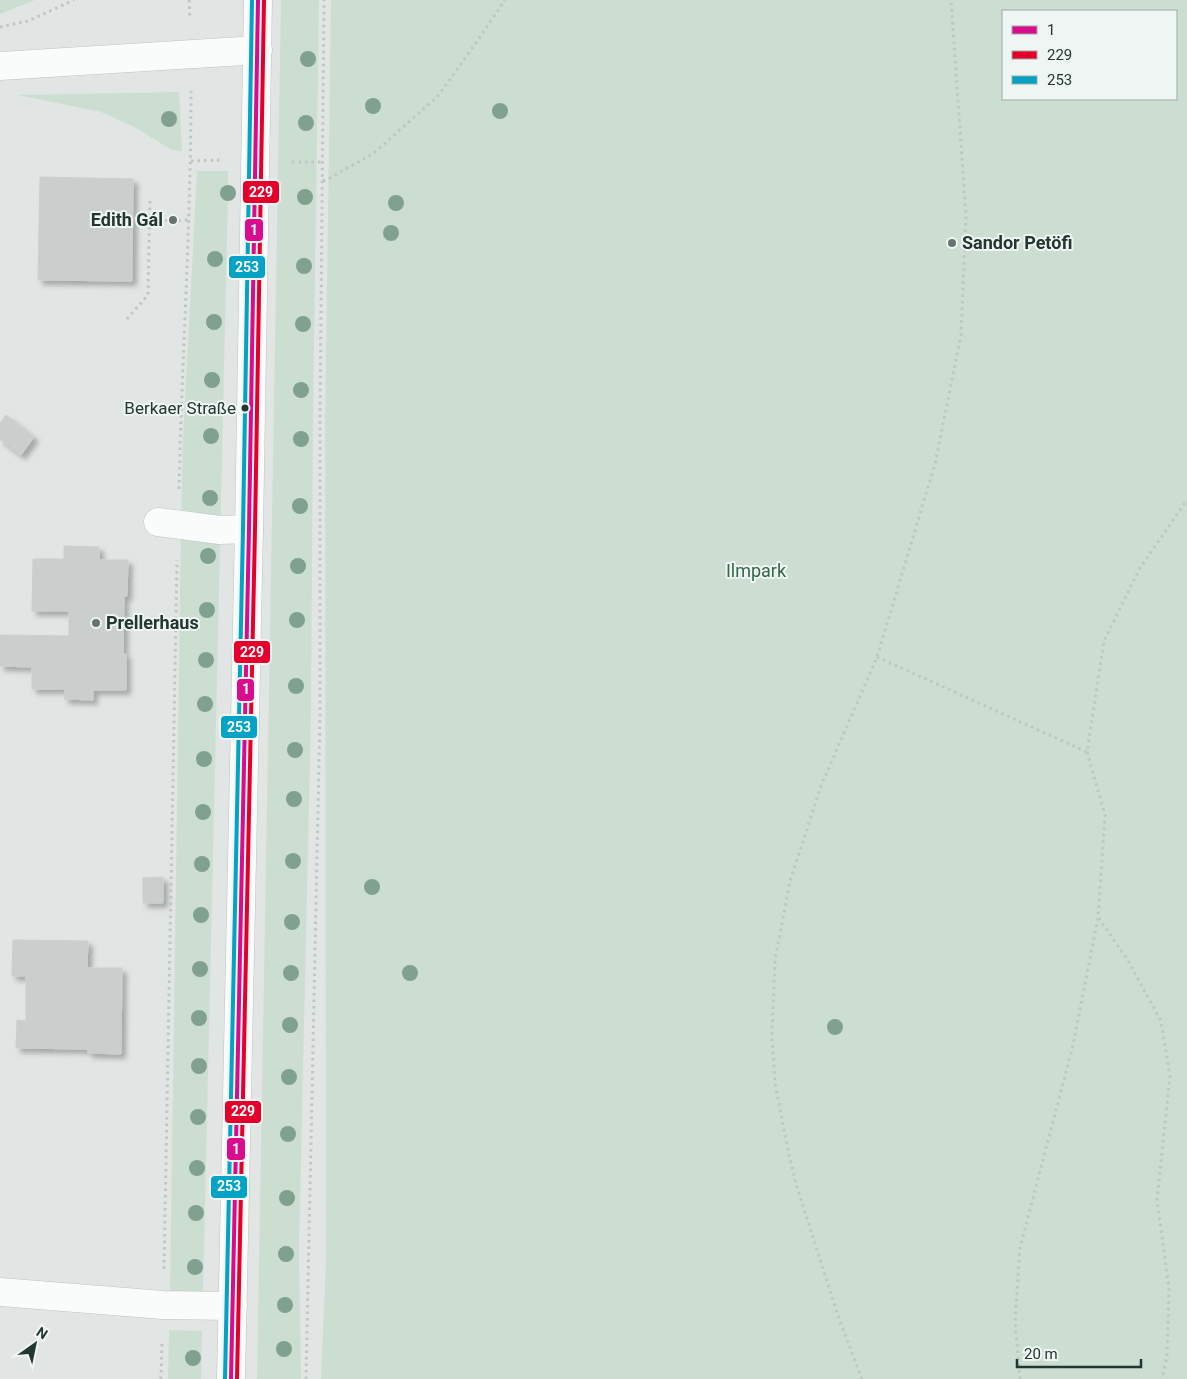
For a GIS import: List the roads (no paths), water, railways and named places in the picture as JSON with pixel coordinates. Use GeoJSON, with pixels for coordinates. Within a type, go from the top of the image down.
{"type":"FeatureCollection","features":[{"type":"Feature","properties":{"kind":"street"},"geometry":{"type":"LineString","coordinates":[[231,1379],[258,0]]}},
{"type":"Feature","properties":{"kind":"street"},"geometry":{"type":"LineString","coordinates":[[0,66],[258,50]]}},
{"type":"Feature","properties":{"kind":"street"},"geometry":{"type":"LineString","coordinates":[[168,523],[220,530],[249,529]]}},
{"type":"Feature","properties":{"kind":"street"},"geometry":{"type":"LineString","coordinates":[[0,1292],[163,1305],[233,1306]]}},
{"type":"Feature","properties":{"kind":"place","name":"Edith Gál"},"geometry":{"type":"Point","coordinates":[173,220]}},
{"type":"Feature","properties":{"kind":"place","name":"Sandor Petöfi"},"geometry":{"type":"Point","coordinates":[952,243]}},
{"type":"Feature","properties":{"kind":"place","name":"Berkaer Straße"},"geometry":{"type":"Point","coordinates":[245,408]}},
{"type":"Feature","properties":{"kind":"place","name":"Prellerhaus"},"geometry":{"type":"Point","coordinates":[96,623]}},
{"type":"Feature","properties":{"kind":"park label","name":"Ilmpark"},"geometry":{"type":"Point","coordinates":[756,571]}}]}
